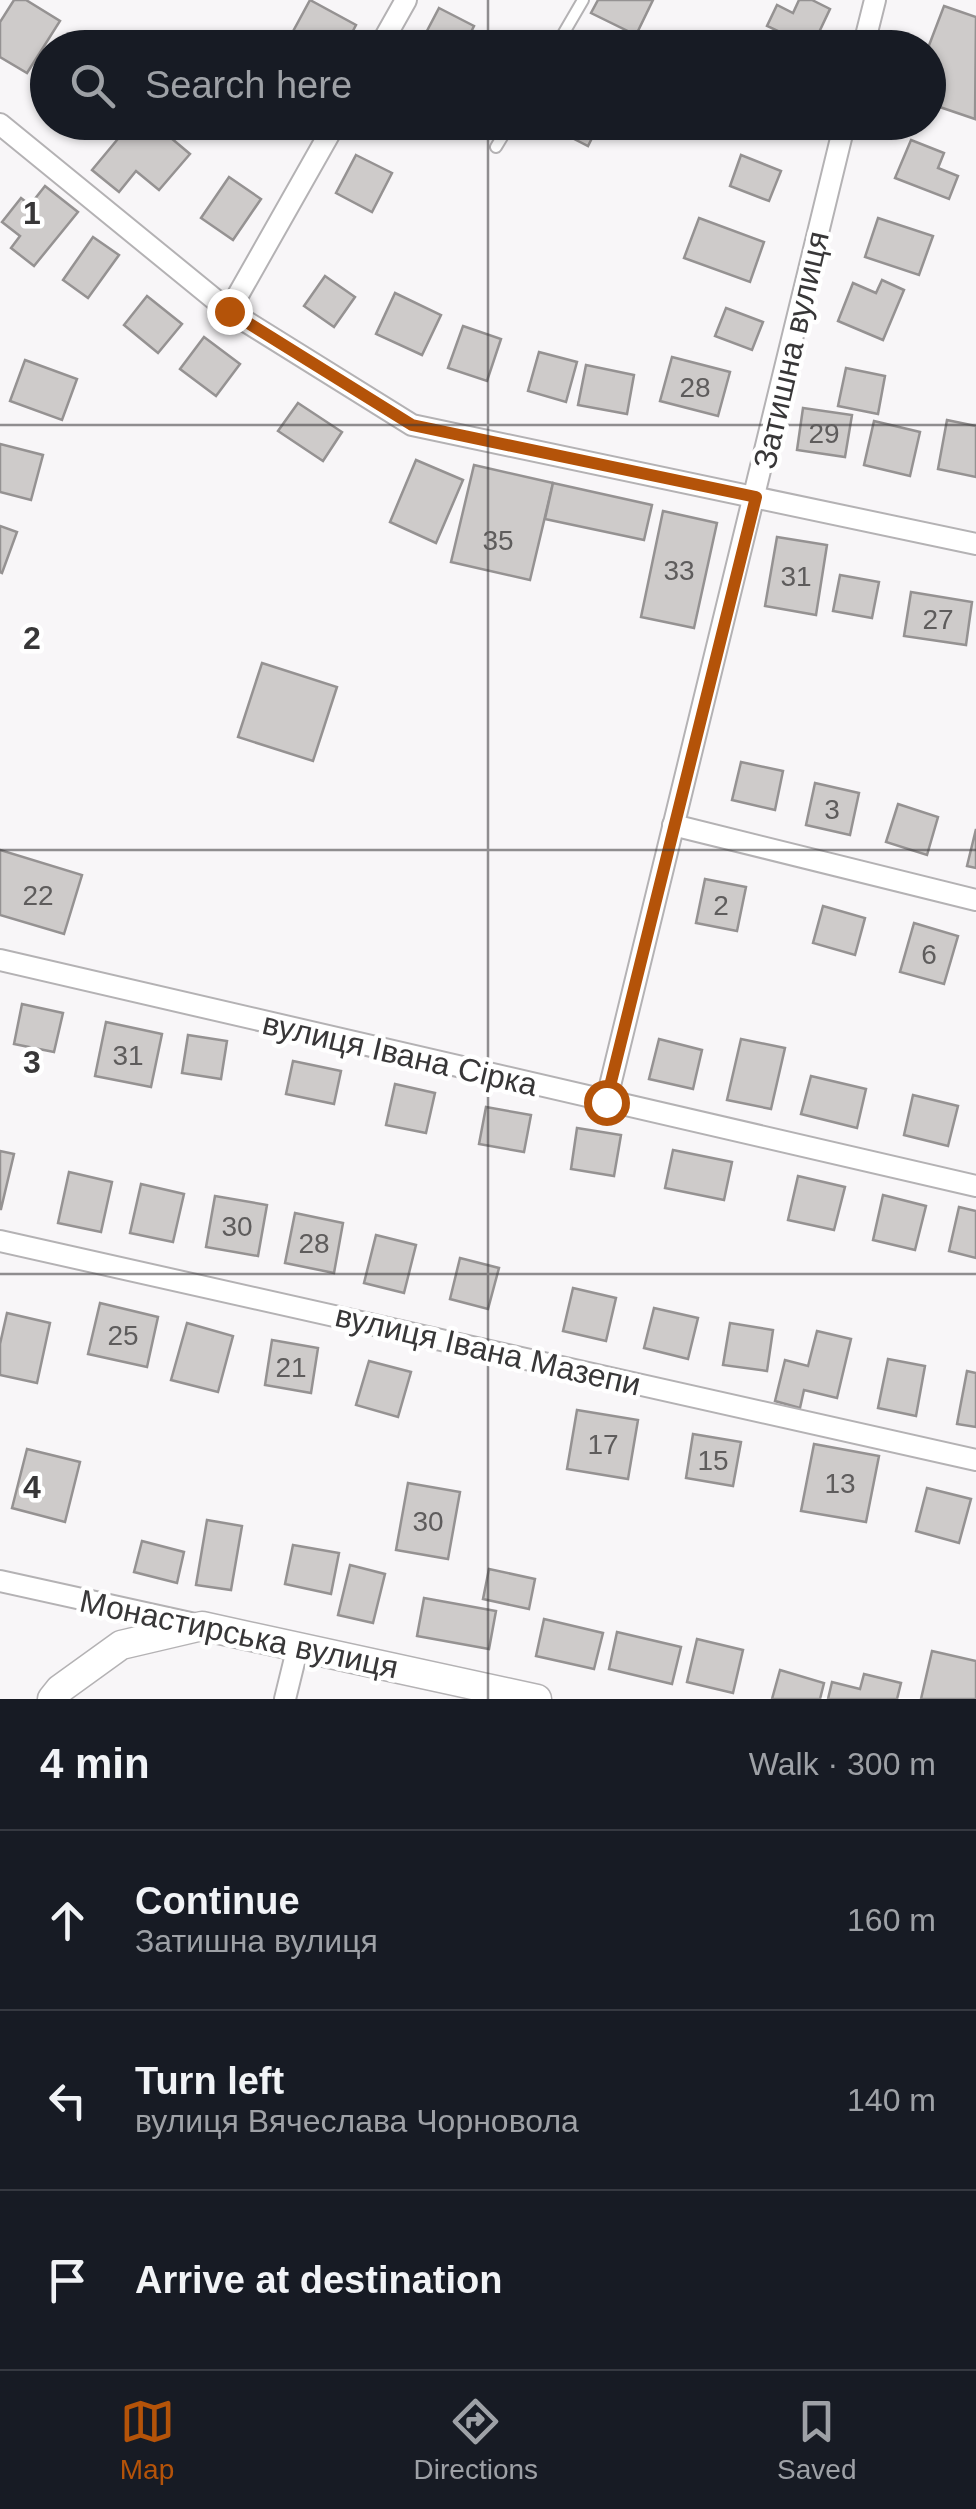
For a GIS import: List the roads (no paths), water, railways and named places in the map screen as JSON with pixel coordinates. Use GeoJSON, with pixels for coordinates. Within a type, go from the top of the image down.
{"type":"FeatureCollection","features":[{"type":"Feature","properties":{"kind":"street"},"geometry":{"type":"LineString","coordinates":[[389,30],[406,0]]}},
{"type":"Feature","properties":{"kind":"street"},"geometry":{"type":"LineString","coordinates":[[868,30],[875,0]]}},
{"type":"Feature","properties":{"kind":"street"},"geometry":{"type":"LineString","coordinates":[[0,124],[229,311],[412,425],[976,544]]}},
{"type":"Feature","properties":{"kind":"street"},"geometry":{"type":"LineString","coordinates":[[229,311],[326,140]]}},
{"type":"Feature","properties":{"kind":"street","name":"Затишна вулиця"},"geometry":{"type":"LineString","coordinates":[[606,1102],[841,140]]}},
{"type":"Feature","properties":{"kind":"street"},"geometry":{"type":"LineString","coordinates":[[673,825],[976,900]]}},
{"type":"Feature","properties":{"kind":"street","name":"вулиця Івана Сірка"},"geometry":{"type":"LineString","coordinates":[[0,960],[976,1186]]}},
{"type":"Feature","properties":{"kind":"street","name":"вулиця Івана Мазепи"},"geometry":{"type":"LineString","coordinates":[[0,1241],[976,1460]]}},
{"type":"Feature","properties":{"kind":"street","name":"Монастирська вулиця"},"geometry":{"type":"LineString","coordinates":[[0,1582],[537,1699]]}},
{"type":"Feature","properties":{"kind":"street"},"geometry":{"type":"LineString","coordinates":[[52,1699],[60,1689],[122,1645],[202,1626]]}},
{"type":"Feature","properties":{"kind":"street"},"geometry":{"type":"LineString","coordinates":[[286,1699],[298,1646]]}},
{"type":"Feature","properties":{"kind":"lane"},"geometry":{"type":"LineString","coordinates":[[566,30],[583,0]]}},
{"type":"Feature","properties":{"kind":"lane"},"geometry":{"type":"LineString","coordinates":[[496,147],[500,140]]}}]}
